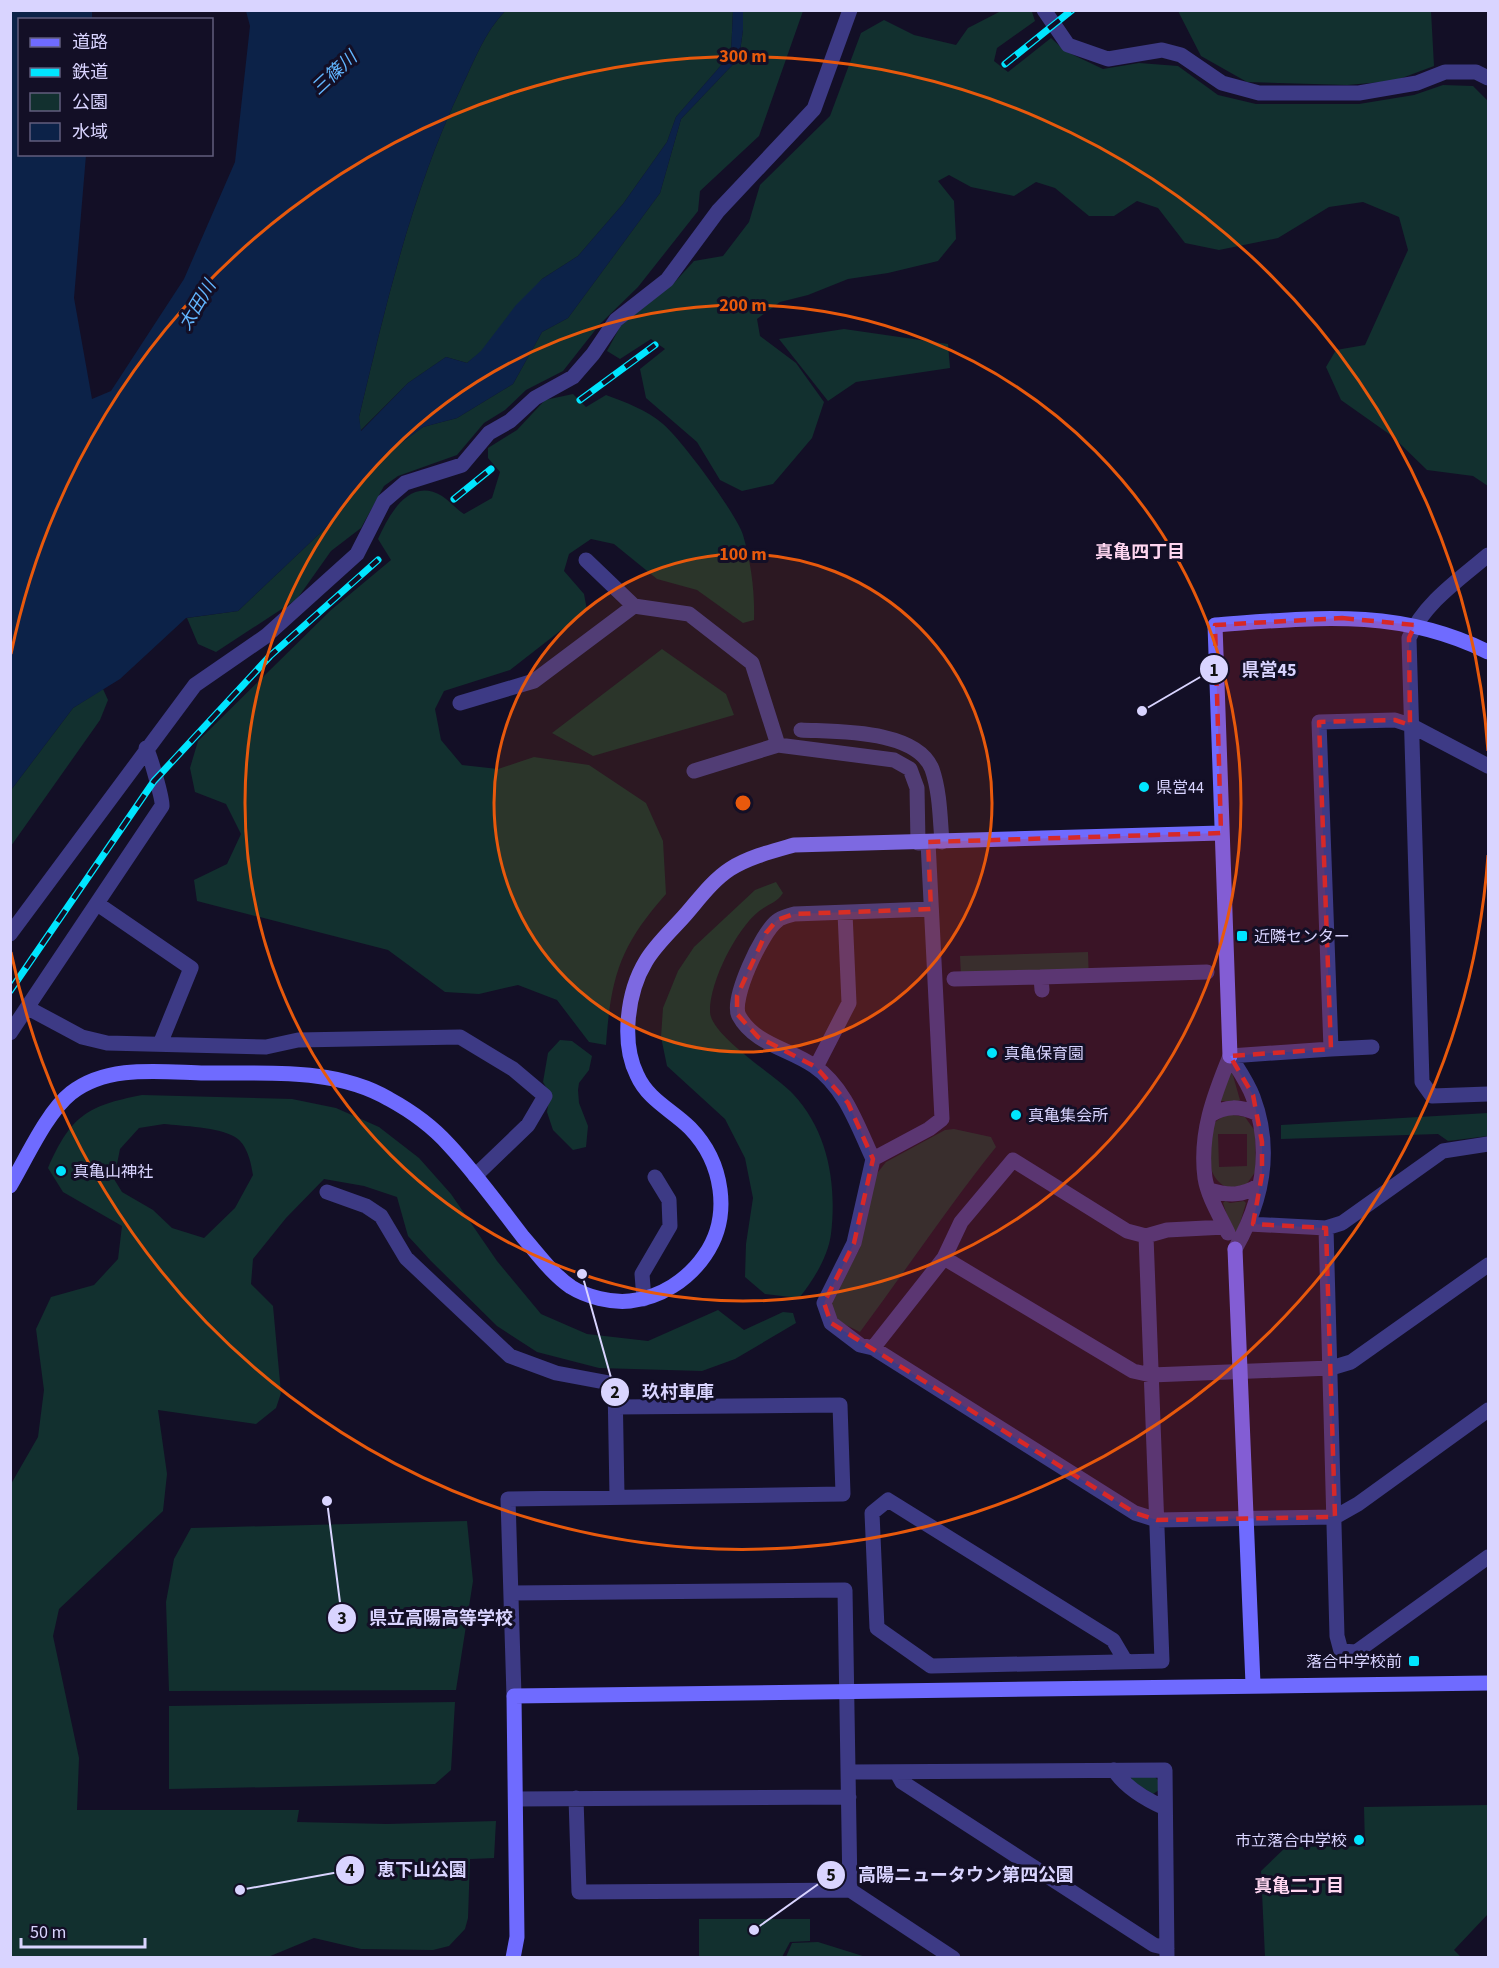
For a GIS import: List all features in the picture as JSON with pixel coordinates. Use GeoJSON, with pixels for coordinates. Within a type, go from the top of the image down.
{"type":"FeatureCollection","features":[{"type":"Feature","properties":{"kind":"street"},"geometry":{"type":"LineString","coordinates":[[10,934],[195,685],[266,636],[357,554],[384,501],[405,483],[462,465],[489,433],[510,421],[535,398],[573,377],[593,354],[616,320],[668,280],[718,211],[814,110],[850,10]]}},
{"type":"Feature","properties":{"kind":"street"},"geometry":{"type":"LineString","coordinates":[[1044,10],[1068,45],[1107,59],[1162,50],[1180,55],[1222,83],[1259,93],[1359,93],[1417,83],[1445,72],[1476,72],[1488,78]]}},
{"type":"Feature","properties":{"kind":"street"},"geometry":{"type":"LineString","coordinates":[[1488,555],[1428,608],[1415,625],[1409,638],[1422,1082],[1432,1096],[1488,1094]]}},
{"type":"Feature","properties":{"kind":"street"},"geometry":{"type":"LineString","coordinates":[[586,560],[634,606],[688,614],[752,663],[778,745]]}},
{"type":"Feature","properties":{"kind":"street"},"geometry":{"type":"LineString","coordinates":[[460,703],[534,681],[634,606]]}},
{"type":"Feature","properties":{"kind":"street"},"geometry":{"type":"LineString","coordinates":[[1253,1684],[1235,1249],[1205,1178],[1204,1137],[1212,1098],[1230,1056],[1215,625],[1342,618],[1415,625],[1466,641],[1488,652]]}},
{"type":"Feature","properties":{"kind":"street"},"geometry":{"type":"LineString","coordinates":[[1331,1049],[1319,722],[1395,720],[1410,725],[1488,766]]}},
{"type":"Feature","properties":{"kind":"street"},"geometry":{"type":"LineString","coordinates":[[801,730],[882,736],[913,749],[931,767],[937,790],[929,842],[942,1119],[929,1129],[873,1159]]}},
{"type":"Feature","properties":{"kind":"street"},"geometry":{"type":"LineString","coordinates":[[694,771],[778,745],[894,760],[910,768],[917,788],[929,842]]}},
{"type":"Feature","properties":{"kind":"street"},"geometry":{"type":"LineString","coordinates":[[10,1033],[99,905],[162,806],[163,798],[154,781],[151,753],[146,748]]}},
{"type":"Feature","properties":{"kind":"street"},"geometry":{"type":"LineString","coordinates":[[10,1186],[52,1116],[70,1094],[98,1078],[132,1072],[308,1075],[354,1084],[386,1096],[421,1119],[447,1142],[561,1280],[575,1290],[599,1299],[627,1302],[644,1299],[670,1288],[694,1270],[708,1250],[720,1222],[721,1190],[710,1154],[691,1129],[653,1098],[637,1076],[630,1054],[630,1009],[636,981],[646,960],[728,870],[763,854],[795,845],[1221,833]]}},
{"type":"Feature","properties":{"kind":"street"},"geometry":{"type":"LineString","coordinates":[[99,905],[191,968],[160,1044]]}},
{"type":"Feature","properties":{"kind":"street"},"geometry":{"type":"LineString","coordinates":[[931,909],[794,914],[777,920],[766,933],[737,996],[737,1014],[746,1026],[758,1036],[816,1067],[848,1103],[873,1159],[854,1243],[824,1303],[831,1323],[860,1345],[873,1348],[1135,1513],[1157,1520],[1246,1520],[1335,1516],[1358,1504],[1488,1410]]}},
{"type":"Feature","properties":{"kind":"street"},"geometry":{"type":"LineString","coordinates":[[816,1067],[849,1003],[845,913]]}},
{"type":"Feature","properties":{"kind":"street"},"geometry":{"type":"LineString","coordinates":[[954,979],[1042,983],[1207,972]]}},
{"type":"Feature","properties":{"kind":"street"},"geometry":{"type":"LineString","coordinates":[[28,1008],[82,1037],[107,1043],[266,1047],[298,1040],[460,1037],[513,1070],[545,1096],[528,1125],[475,1176]]}},
{"type":"Feature","properties":{"kind":"street"},"geometry":{"type":"LineString","coordinates":[[1230,1056],[1372,1047]]}},
{"type":"Feature","properties":{"kind":"street"},"geometry":{"type":"LineString","coordinates":[[1230,1056],[1253,1095],[1262,1142],[1260,1185],[1249,1224],[1235,1249]]}},
{"type":"Feature","properties":{"kind":"street"},"geometry":{"type":"LineString","coordinates":[[1209,1116],[1221,1108],[1244,1107],[1258,1114]]}},
{"type":"Feature","properties":{"kind":"street"},"geometry":{"type":"LineString","coordinates":[[1249,1224],[1326,1228],[1342,1223],[1443,1151],[1488,1144]]}},
{"type":"Feature","properties":{"kind":"street"},"geometry":{"type":"LineString","coordinates":[[873,1348],[944,1258],[961,1222],[1012,1160],[1127,1231],[1146,1236],[1167,1230],[1225,1227]]}},
{"type":"Feature","properties":{"kind":"street"},"geometry":{"type":"LineString","coordinates":[[644,1299],[642,1274],[670,1226],[669,1200],[655,1177]]}},
{"type":"Feature","properties":{"kind":"street"},"geometry":{"type":"LineString","coordinates":[[1209,1190],[1226,1195],[1246,1194],[1260,1185]]}},
{"type":"Feature","properties":{"kind":"street"},"geometry":{"type":"LineString","coordinates":[[327,1192],[366,1206],[381,1216],[406,1258],[510,1356],[556,1373],[615,1384],[617,1496]]}},
{"type":"Feature","properties":{"kind":"street"},"geometry":{"type":"LineString","coordinates":[[1326,1228],[1338,1636],[1341,1651],[1356,1652],[1488,1557]]}},
{"type":"Feature","properties":{"kind":"street"},"geometry":{"type":"LineString","coordinates":[[1126,1662],[1113,1640],[888,1500],[872,1513],[877,1629],[931,1665],[1126,1662],[1161,1661],[1146,1236]]}},
{"type":"Feature","properties":{"kind":"street"},"geometry":{"type":"LineString","coordinates":[[944,1258],[1133,1371],[1151,1375],[1331,1368],[1351,1362],[1488,1265]]}},
{"type":"Feature","properties":{"kind":"street"},"geometry":{"type":"LineString","coordinates":[[513,1958],[517,1937],[516,1799],[508,1499],[843,1494],[840,1405],[616,1407]]}},
{"type":"Feature","properties":{"kind":"street"},"geometry":{"type":"LineString","coordinates":[[510,1593],[845,1590],[849,1691],[850,1890]]}},
{"type":"Feature","properties":{"kind":"street"},"geometry":{"type":"LineString","coordinates":[[514,1696],[1253,1684],[1488,1683]]}},
{"type":"Feature","properties":{"kind":"street"},"geometry":{"type":"LineString","coordinates":[[1114,1770],[1119,1779],[1153,1803],[1165,1808]]}},
{"type":"Feature","properties":{"kind":"street"},"geometry":{"type":"LineString","coordinates":[[850,1772],[1165,1770],[1167,1953]]}},
{"type":"Feature","properties":{"kind":"street"},"geometry":{"type":"LineString","coordinates":[[897,1773],[902,1782],[1167,1953]]}},
{"type":"Feature","properties":{"kind":"street"},"geometry":{"type":"LineString","coordinates":[[516,1799],[849,1797]]}},
{"type":"Feature","properties":{"kind":"street"},"geometry":{"type":"LineString","coordinates":[[576,1798],[579,1892],[850,1890],[953,1958]]}},
{"type":"Feature","properties":{"kind":"highlighted area"},"geometry":{"type":"Polygon","coordinates":[[[1342,618],[1415,625],[1409,638],[1410,725],[1395,720],[1319,722],[1331,1049],[1230,1056],[1253,1095],[1262,1142],[1262,1175],[1253,1224],[1326,1228],[1335,1517],[1157,1520],[1135,1513],[831,1323],[824,1303],[854,1243],[873,1159],[848,1103],[816,1067],[758,1037],[737,1014],[737,996],[766,933],[777,920],[794,914],[931,909],[928,842],[1221,833],[1215,625],[1342,618]]]}},
{"type":"Feature","properties":{"kind":"green space"},"geometry":{"type":"Polygon","coordinates":[[[505,11],[733,11],[731,54],[676,117],[667,142],[623,204],[578,256],[542,279],[481,352],[467,363],[446,357],[408,383],[360,431],[359,417],[390,290],[429,166],[444,126],[476,56],[486,37],[505,11]]]}},
{"type":"Feature","properties":{"kind":"green space"},"geometry":{"type":"Polygon","coordinates":[[[743,11],[803,11],[759,136],[700,191],[698,211],[638,287],[600,324],[563,371],[526,390],[505,410],[484,423],[457,455],[398,476],[384,486],[361,528],[331,551],[297,599],[216,652],[198,644],[187,618],[238,611],[336,518],[383,456],[423,427],[457,418],[513,384],[542,332],[568,318],[660,193],[681,119],[739,58],[743,11]]]}},
{"type":"Feature","properties":{"kind":"green space"},"geometry":{"type":"Polygon","coordinates":[[[1001,11],[1032,12],[1035,21],[997,48],[994,61],[1008,72],[1051,38],[1065,51],[1103,69],[1139,63],[1178,66],[1218,95],[1256,104],[1359,104],[1414,95],[1443,85],[1473,86],[1488,101],[1488,486],[1473,476],[1427,470],[1392,436],[1341,400],[1326,367],[1336,350],[1365,345],[1408,250],[1399,217],[1363,202],[1329,207],[1278,238],[1219,250],[1185,243],[1158,208],[1137,201],[1114,216],[1089,216],[1055,188],[1036,182],[1014,196],[971,187],[949,175],[938,181],[954,201],[956,239],[938,261],[888,273],[848,279],[808,295],[780,302],[757,319],[760,336],[796,363],[824,402],[812,438],[773,484],[742,491],[720,480],[697,442],[646,398],[640,369],[665,349],[651,339],[620,359],[607,351],[621,325],[672,285],[694,261],[723,256],[749,222],[760,185],[830,116],[861,33],[884,20],[914,35],[956,45],[968,28],[1001,11]]]}},
{"type":"Feature","properties":{"kind":"green space"},"geometry":{"type":"Polygon","coordinates":[[[1178,11],[1431,11],[1434,66],[1394,81],[1347,85],[1247,82],[1201,56],[1178,11]]]}},
{"type":"Feature","properties":{"kind":"green space"},"geometry":{"type":"Polygon","coordinates":[[[844,329],[948,344],[950,368],[856,382],[828,401],[779,339],[844,329]]]}},
{"type":"Feature","properties":{"kind":"green space"},"geometry":{"type":"Polygon","coordinates":[[[573,394],[586,407],[606,395],[636,407],[663,424],[671,432],[707,477],[730,510],[743,535],[754,599],[754,620],[743,623],[697,590],[657,579],[614,544],[591,539],[569,554],[564,571],[584,594],[587,610],[510,670],[444,691],[435,709],[441,740],[462,765],[498,769],[534,757],[589,765],[646,803],[663,841],[666,894],[638,930],[621,963],[611,1000],[606,1045],[589,1042],[557,1000],[518,985],[479,994],[445,992],[388,950],[197,901],[194,880],[227,864],[241,834],[226,804],[195,792],[190,768],[198,741],[331,610],[391,560],[378,539],[388,519],[402,501],[410,494],[430,491],[442,496],[464,514],[492,498],[500,472],[488,458],[488,448],[517,430],[545,400],[573,394]]]}},
{"type":"Feature","properties":{"kind":"green space"},"geometry":{"type":"Polygon","coordinates":[[[662,649],[726,694],[734,715],[593,756],[552,733],[662,649]]]}},
{"type":"Feature","properties":{"kind":"green space"},"geometry":{"type":"Polygon","coordinates":[[[103,689],[108,700],[100,720],[11,846],[11,790],[73,708],[103,689]]]}},
{"type":"Feature","properties":{"kind":"green space"},"geometry":{"type":"Polygon","coordinates":[[[776,882],[783,893],[750,920],[733,944],[719,972],[710,1012],[713,1022],[732,1043],[793,1094],[815,1124],[822,1141],[833,1196],[831,1234],[827,1251],[819,1268],[799,1298],[765,1294],[745,1277],[746,1244],[753,1198],[745,1158],[725,1119],[667,1066],[661,1037],[663,1008],[678,971],[694,947],[755,890],[776,882]]]}},
{"type":"Feature","properties":{"kind":"green space"},"geometry":{"type":"Polygon","coordinates":[[[1088,952],[1089,983],[961,976],[960,956],[1088,952]]]}},
{"type":"Feature","properties":{"kind":"green space"},"geometry":{"type":"Polygon","coordinates":[[[560,1040],[572,1041],[592,1056],[589,1070],[579,1083],[578,1090],[579,1103],[588,1126],[586,1147],[573,1150],[553,1130],[547,1112],[550,1094],[543,1082],[548,1053],[560,1040]]]}},
{"type":"Feature","properties":{"kind":"green space"},"geometry":{"type":"Polygon","coordinates":[[[1227,1072],[1232,1072],[1240,1100],[1238,1101],[1220,1101],[1227,1072]]]}},
{"type":"Feature","properties":{"kind":"green space"},"geometry":{"type":"Polygon","coordinates":[[[142,1095],[292,1099],[336,1108],[379,1127],[419,1158],[451,1194],[497,1261],[541,1314],[587,1334],[648,1341],[718,1310],[744,1330],[783,1312],[793,1313],[796,1323],[735,1359],[702,1371],[599,1368],[537,1352],[497,1326],[408,1236],[397,1197],[364,1186],[324,1179],[286,1218],[253,1259],[251,1284],[273,1306],[281,1393],[276,1408],[256,1424],[158,1410],[167,1474],[163,1511],[59,1609],[53,1636],[79,1758],[77,1810],[299,1810],[297,1822],[387,1824],[496,1821],[494,1858],[470,1859],[468,1918],[465,1929],[449,1946],[433,1950],[361,1949],[314,1938],[268,1957],[11,1957],[11,1484],[38,1437],[44,1390],[36,1329],[51,1297],[94,1285],[118,1259],[122,1226],[63,1192],[48,1168],[56,1150],[73,1125],[94,1109],[142,1095]],[[164,1124],[139,1128],[120,1149],[114,1179],[122,1192],[153,1210],[172,1228],[204,1238],[235,1208],[253,1175],[250,1159],[243,1144],[228,1134],[210,1129],[164,1124]]]}},
{"type":"Feature","properties":{"kind":"green space"},"geometry":{"type":"Polygon","coordinates":[[[1488,1113],[1488,1136],[1448,1141],[1438,1134],[1281,1139],[1281,1125],[1488,1113]]]}},
{"type":"Feature","properties":{"kind":"green space"},"geometry":{"type":"Polygon","coordinates":[[[1227,1114],[1245,1117],[1255,1131],[1256,1171],[1246,1185],[1228,1188],[1214,1176],[1210,1160],[1212,1124],[1227,1114]],[[1218,1134],[1219,1167],[1247,1166],[1247,1134],[1218,1134]]]}},
{"type":"Feature","properties":{"kind":"green space"},"geometry":{"type":"Polygon","coordinates":[[[954,1129],[991,1137],[996,1147],[860,1332],[836,1320],[830,1303],[860,1248],[871,1187],[878,1172],[886,1162],[945,1130],[954,1129]]]}},
{"type":"Feature","properties":{"kind":"green space"},"geometry":{"type":"Polygon","coordinates":[[[1225,1201],[1230,1203],[1244,1201],[1246,1203],[1237,1233],[1233,1233],[1223,1203],[1225,1201]]]}},
{"type":"Feature","properties":{"kind":"green space"},"geometry":{"type":"Polygon","coordinates":[[[467,1521],[473,1581],[456,1690],[169,1691],[166,1602],[174,1559],[191,1528],[467,1521]]]}},
{"type":"Feature","properties":{"kind":"green space"},"geometry":{"type":"Polygon","coordinates":[[[455,1702],[451,1770],[435,1784],[169,1789],[169,1706],[455,1702]]]}},
{"type":"Feature","properties":{"kind":"green space"},"geometry":{"type":"Polygon","coordinates":[[[1153,1775],[1159,1781],[1159,1790],[1153,1794],[1132,1781],[1131,1777],[1153,1775]]]}},
{"type":"Feature","properties":{"kind":"green space"},"geometry":{"type":"Polygon","coordinates":[[[1488,1805],[1488,1914],[1454,1950],[1461,1957],[1265,1957],[1261,1871],[1286,1847],[1365,1846],[1364,1807],[1488,1805]]]}},
{"type":"Feature","properties":{"kind":"green space"},"geometry":{"type":"Polygon","coordinates":[[[699,1919],[810,1919],[810,1941],[790,1942],[782,1957],[699,1957],[699,1919]]]}},
{"type":"Feature","properties":{"kind":"green space"},"geometry":{"type":"Polygon","coordinates":[[[818,1942],[866,1957],[786,1957],[792,1943],[818,1942]]]}},
{"type":"Feature","properties":{"kind":"water"},"geometry":{"type":"Polygon","coordinates":[[[11,10],[92,11],[92,18],[18,18],[18,156],[86,156],[74,298],[92,399],[111,391],[184,279],[235,162],[250,26],[246,11],[505,11],[486,37],[476,56],[444,126],[429,166],[390,290],[359,417],[361,431],[408,383],[446,357],[467,363],[481,351],[516,305],[542,279],[578,256],[623,204],[667,142],[676,117],[731,54],[733,11],[743,11],[739,58],[681,119],[660,193],[568,318],[542,332],[513,384],[457,418],[423,427],[383,456],[336,518],[238,611],[186,618],[120,679],[73,708],[11,790],[11,10]]]}},
{"type":"Feature","properties":{"kind":"railway"},"geometry":{"type":"LineString","coordinates":[[1005,64],[1072,10]]}},
{"type":"Feature","properties":{"kind":"railway"},"geometry":{"type":"LineString","coordinates":[[580,400],[655,345]]}},
{"type":"Feature","properties":{"kind":"railway"},"geometry":{"type":"LineString","coordinates":[[454,499],[491,469]]}},
{"type":"Feature","properties":{"kind":"railway"},"geometry":{"type":"LineString","coordinates":[[10,991],[154,781],[270,656],[378,560]]}},
{"type":"Feature","properties":{"kind":"place","name":"県営45"},"geometry":{"type":"Point","coordinates":[1142,711]}},
{"type":"Feature","properties":{"kind":"place","name":"県営44"},"geometry":{"type":"Point","coordinates":[1144,787]}},
{"type":"Feature","properties":{"kind":"place","name":"近隣センター"},"geometry":{"type":"Point","coordinates":[1242,936]}},
{"type":"Feature","properties":{"kind":"place","name":"真亀保育園"},"geometry":{"type":"Point","coordinates":[992,1053]}},
{"type":"Feature","properties":{"kind":"place","name":"真亀集会所"},"geometry":{"type":"Point","coordinates":[1016,1115]}},
{"type":"Feature","properties":{"kind":"place","name":"真亀山神社"},"geometry":{"type":"Point","coordinates":[61,1171]}},
{"type":"Feature","properties":{"kind":"place","name":"玖村車庫"},"geometry":{"type":"Point","coordinates":[582,1274]}},
{"type":"Feature","properties":{"kind":"place","name":"県立高陽高等学校"},"geometry":{"type":"Point","coordinates":[327,1501]}},
{"type":"Feature","properties":{"kind":"place","name":"落合中学校前"},"geometry":{"type":"Point","coordinates":[1414,1661]}},
{"type":"Feature","properties":{"kind":"place","name":"市立落合中学校"},"geometry":{"type":"Point","coordinates":[1359,1840]}},
{"type":"Feature","properties":{"kind":"place","name":"恵下山公園"},"geometry":{"type":"Point","coordinates":[240,1890]}},
{"type":"Feature","properties":{"kind":"place","name":"高陽ニュータウン第四公園"},"geometry":{"type":"Point","coordinates":[754,1930]}},
{"type":"Feature","properties":{"kind":"district","name":"真亀四丁目"},"geometry":{"type":"Point","coordinates":[1140,552]}},
{"type":"Feature","properties":{"kind":"district","name":"真亀二丁目"},"geometry":{"type":"Point","coordinates":[1299,1886]}},
{"type":"Feature","properties":{"kind":"water label","name":"三篠川"},"geometry":{"type":"Point","coordinates":[334,73]}},
{"type":"Feature","properties":{"kind":"water label","name":"太田川"},"geometry":{"type":"Point","coordinates":[197,305]}}]}
